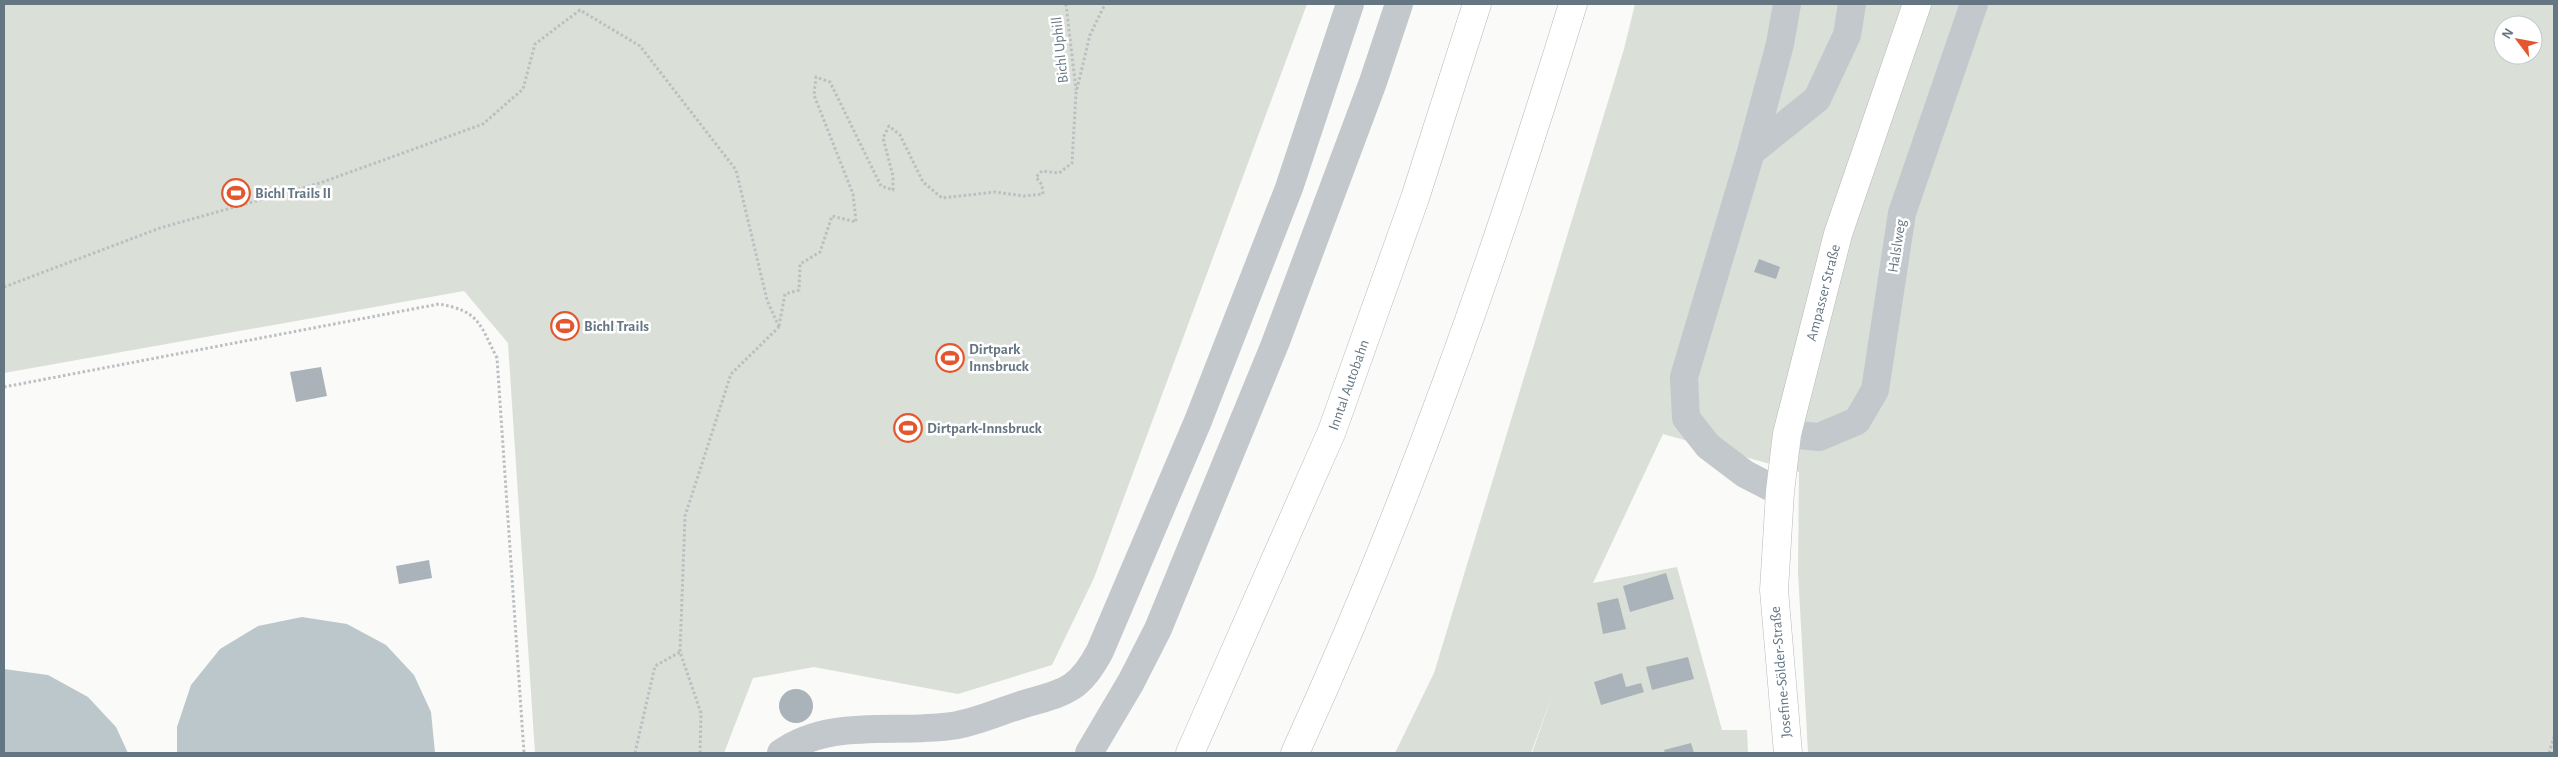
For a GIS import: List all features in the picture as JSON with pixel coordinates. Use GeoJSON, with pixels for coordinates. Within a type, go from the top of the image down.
{"type":"FeatureCollection","features":[{"type":"Feature","properties":{"kind":"main road","name":"Inntal Autobahn"},"geometry":{"type":"LineString","coordinates":[[1190,753],[1332,431],[1415,198],[1477,4]]}},
{"type":"Feature","properties":{"kind":"main road"},"geometry":{"type":"LineString","coordinates":[[1295,753],[1334,668],[1419,456],[1521,172],[1573,4]]}},
{"type":"Feature","properties":{"kind":"main road","name":"Ampasser Straße"},"geometry":{"type":"LineString","coordinates":[[1774,590],[1780,492],[1787,434],[1838,234],[1917,4]]}},
{"type":"Feature","properties":{"kind":"main road","name":"Josefine-Sölder-Straße"},"geometry":{"type":"LineString","coordinates":[[1774,590],[1788,753]]}},
{"type":"Feature","properties":{"kind":"lane"},"geometry":{"type":"LineString","coordinates":[[781,753],[792,746],[829,732],[952,726],[1069,691],[1088,673],[1100,651],[1202,412],[1289,188],[1350,4]]}},
{"type":"Feature","properties":{"kind":"lane"},"geometry":{"type":"LineString","coordinates":[[1089,753],[1131,682],[1158,629],[1275,344],[1373,82],[1399,4]]}},
{"type":"Feature","properties":{"kind":"lane"},"geometry":{"type":"LineString","coordinates":[[1780,492],[1745,474],[1708,446],[1686,418],[1684,377],[1751,152],[1780,44],[1787,4]]}},
{"type":"Feature","properties":{"kind":"lane"},"geometry":{"type":"LineString","coordinates":[[1751,152],[1818,99],[1847,35],[1852,4]]}},
{"type":"Feature","properties":{"kind":"lane","name":"Halslweg"},"geometry":{"type":"LineString","coordinates":[[1787,434],[1819,437],[1857,421],[1875,390],[1902,213],[1974,4]]}},
{"type":"Feature","properties":{"kind":"path","name":"Bichl Uphill"},"geometry":{"type":"LineString","coordinates":[[1066,4],[1076,93]]}},
{"type":"Feature","properties":{"kind":"path"},"geometry":{"type":"LineString","coordinates":[[700,753],[701,713],[680,652],[685,516],[731,374],[779,327],[785,294],[799,290],[800,264],[820,252],[832,216],[856,222],[853,194],[814,95],[816,78],[830,82],[881,186],[893,190],[893,176],[883,138],[889,126],[900,134],[923,182],[942,198],[995,192],[1024,196],[1043,194],[1042,184],[1036,177],[1042,171],[1059,173],[1072,162],[1076,93],[1090,35],[1105,4]]}},
{"type":"Feature","properties":{"kind":"path"},"geometry":{"type":"LineString","coordinates":[[4,287],[160,228],[320,183],[483,124],[523,89],[535,44],[580,10],[640,46],[736,170],[767,300],[779,327]]}},
{"type":"Feature","properties":{"kind":"path"},"geometry":{"type":"LineString","coordinates":[[4,387],[440,304],[462,308],[478,322],[497,358],[524,753]]}},
{"type":"Feature","properties":{"kind":"path"},"geometry":{"type":"LineString","coordinates":[[635,753],[655,666],[680,652]]}},
{"type":"Feature","properties":{"kind":"path"},"geometry":{"type":"LineString","coordinates":[[2549,753],[2554,737]]}},
{"type":"Feature","properties":{"kind":"shaded area"},"geometry":{"type":"Polygon","coordinates":[[[4,4],[1307,4],[1094,578],[1052,665],[958,694],[814,667],[753,678],[724,753],[535,753],[508,343],[464,291],[4,373],[4,4]]]}},
{"type":"Feature","properties":{"kind":"shaded area"},"geometry":{"type":"Polygon","coordinates":[[[1635,4],[2554,4],[2554,753],[1808,753],[1798,572],[1799,472],[1663,434],[1593,583],[1677,567],[1722,730],[1747,730],[1748,753],[1532,753],[1553,693],[1531,753],[1395,753],[1434,673],[1624,49],[1635,4]]]}},
{"type":"Feature","properties":{"kind":"shaded area"},"geometry":{"type":"Polygon","coordinates":[[[302,617],[347,624],[386,645],[414,675],[431,712],[435,753],[177,753],[177,727],[191,685],[220,649],[258,626],[302,617]]]}},
{"type":"Feature","properties":{"kind":"shaded area"},"geometry":{"type":"Polygon","coordinates":[[[4,669],[48,675],[88,697],[116,727],[128,753],[4,753],[4,669]]]}},
{"type":"Feature","properties":{"kind":"building"},"geometry":{"type":"Polygon","coordinates":[[[1759,259],[1780,267],[1776,279],[1754,272],[1759,259]]]}},
{"type":"Feature","properties":{"kind":"building"},"geometry":{"type":"Polygon","coordinates":[[[321,367],[327,396],[296,402],[290,372],[321,367]]]}},
{"type":"Feature","properties":{"kind":"building"},"geometry":{"type":"Polygon","coordinates":[[[429,560],[432,578],[399,584],[396,566],[429,560]]]}},
{"type":"Feature","properties":{"kind":"building"},"geometry":{"type":"Polygon","coordinates":[[[1666,573],[1674,599],[1630,612],[1623,586],[1666,573]]]}},
{"type":"Feature","properties":{"kind":"building"},"geometry":{"type":"Polygon","coordinates":[[[1618,598],[1626,629],[1603,634],[1597,603],[1618,598]]]}},
{"type":"Feature","properties":{"kind":"building"},"geometry":{"type":"Polygon","coordinates":[[[1688,657],[1694,679],[1652,690],[1646,667],[1688,657]]]}},
{"type":"Feature","properties":{"kind":"building"},"geometry":{"type":"Polygon","coordinates":[[[1622,673],[1626,687],[1641,683],[1644,692],[1601,705],[1594,682],[1622,673]]]}},
{"type":"Feature","properties":{"kind":"building"},"geometry":{"type":"Polygon","coordinates":[[[796,689],[803,690],[808,694],[812,699],[812,713],[808,718],[803,722],[796,723],[789,722],[784,718],[780,713],[779,706],[780,699],[784,694],[789,690],[796,689]]]}},
{"type":"Feature","properties":{"kind":"building"},"geometry":{"type":"Polygon","coordinates":[[[1691,743],[1694,753],[1665,753],[1664,750],[1691,743]]]}},
{"type":"Feature","properties":{"kind":"place","name":"Bichl Trails II"},"geometry":{"type":"Point","coordinates":[236,193]}},
{"type":"Feature","properties":{"kind":"place","name":"Bichl Trails"},"geometry":{"type":"Point","coordinates":[565,326]}},
{"type":"Feature","properties":{"kind":"place","name":"Dirtpark Innsbruck"},"geometry":{"type":"Point","coordinates":[950,358]}},
{"type":"Feature","properties":{"kind":"place","name":"Dirtpark-Innsbruck"},"geometry":{"type":"Point","coordinates":[908,428]}}]}
